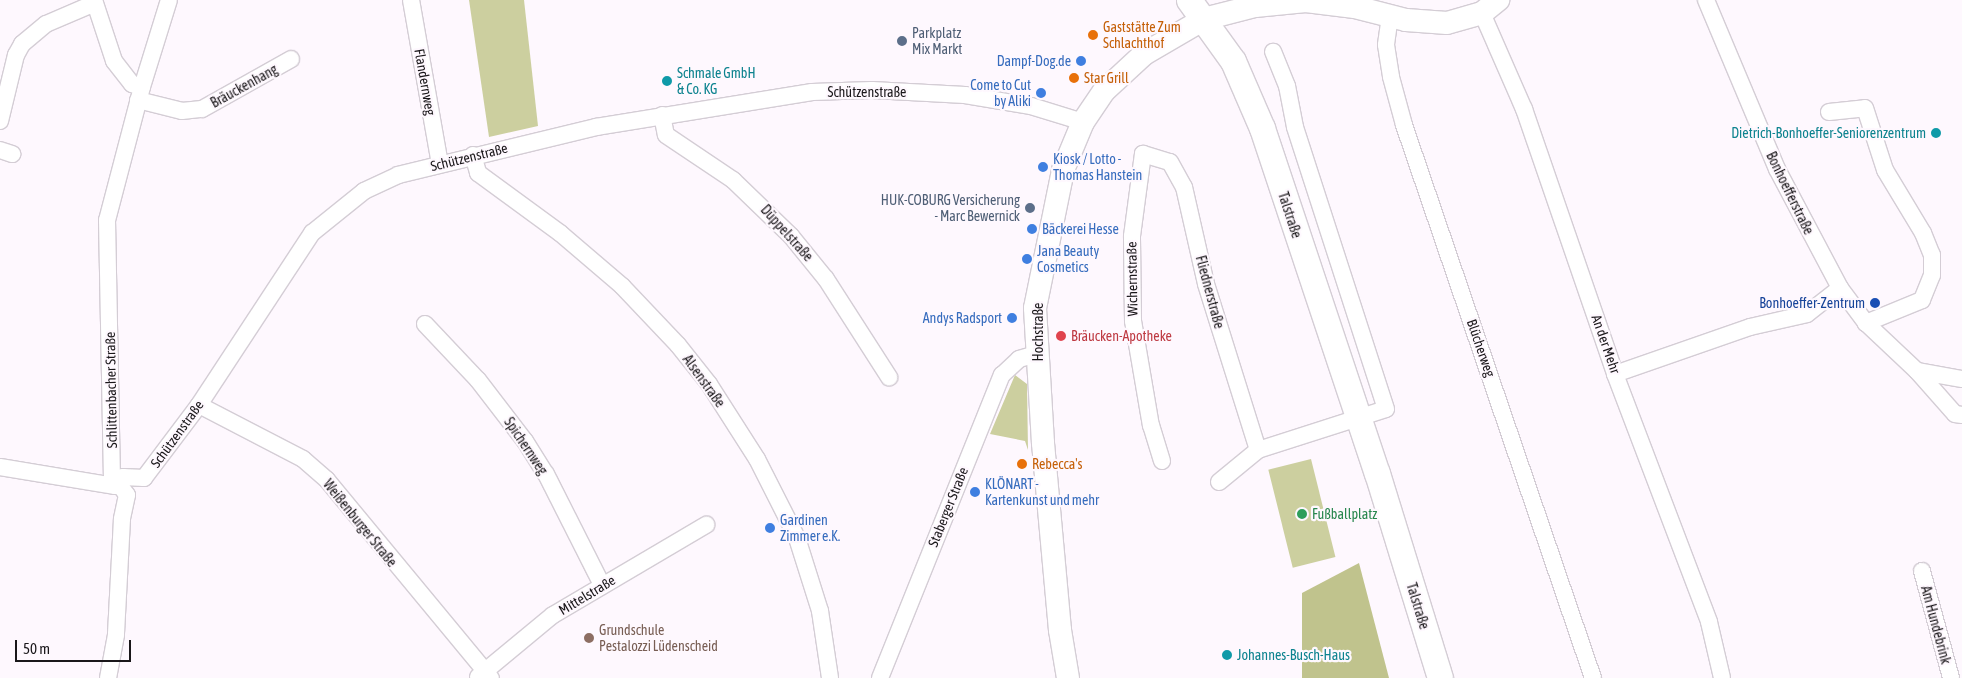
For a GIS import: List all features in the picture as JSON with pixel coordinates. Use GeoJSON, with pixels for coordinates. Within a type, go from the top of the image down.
{"type":"FeatureCollection","features":[{"type":"Feature","properties":{"kind":"main road","name":"Hochstraße"},"geometry":{"type":"LineString","coordinates":[[1068,678],[1060,630],[1036,354],[1035,308],[1048,234],[1063,170],[1083,122],[1116,79],[1196,9],[1306,1],[1332,2],[1390,16],[1448,23],[1490,7]]}},
{"type":"Feature","properties":{"kind":"main road","name":"Talstraße"},"geometry":{"type":"LineString","coordinates":[[1196,9],[1237,69],[1262,128],[1440,678]]}},
{"type":"Feature","properties":{"kind":"street","name":"Schlittenbacher Straße"},"geometry":{"type":"LineString","coordinates":[[108,678],[116,635],[122,519],[127,495],[112,475],[107,220],[140,94],[168,0]]}},
{"type":"Feature","properties":{"kind":"street","name":"Flandernweg"},"geometry":{"type":"LineString","coordinates":[[410,0],[440,164]]}},
{"type":"Feature","properties":{"kind":"street","name":"Bonhoefferstraße"},"geometry":{"type":"LineString","coordinates":[[1706,0],[1777,169],[1840,288],[1866,323],[1917,371],[1955,414],[1962,415]]}},
{"type":"Feature","properties":{"kind":"street"},"geometry":{"type":"LineString","coordinates":[[0,121],[16,55],[22,44],[46,24],[95,2],[114,61],[140,94]]}},
{"type":"Feature","properties":{"kind":"street","name":"An der Mehr"},"geometry":{"type":"LineString","coordinates":[[1490,7],[1615,374],[1710,622],[1722,678]]}},
{"type":"Feature","properties":{"kind":"street","name":"Blücherweg"},"geometry":{"type":"LineString","coordinates":[[1390,16],[1388,53],[1404,125],[1592,678]]}},
{"type":"Feature","properties":{"kind":"street"},"geometry":{"type":"LineString","coordinates":[[1219,482],[1258,450],[1358,420],[1386,409],[1294,127],[1287,86],[1273,52]]}},
{"type":"Feature","properties":{"kind":"street","name":"Bräuckenhang"},"geometry":{"type":"LineString","coordinates":[[140,94],[182,111],[202,109],[291,60]]}},
{"type":"Feature","properties":{"kind":"street","name":"Schützenstraße"},"geometry":{"type":"LineString","coordinates":[[0,467],[115,486],[123,477],[144,478],[199,405],[312,233],[377,182],[473,155],[662,116],[780,95],[872,90],[1012,102],[1083,122]]}},
{"type":"Feature","properties":{"kind":"street"},"geometry":{"type":"LineString","coordinates":[[1829,112],[1865,108],[1885,170],[1923,233],[1932,255],[1932,275],[1922,300],[1866,323]]}},
{"type":"Feature","properties":{"kind":"street","name":"Düppelstraße"},"geometry":{"type":"LineString","coordinates":[[662,116],[666,135],[721,171],[788,232],[826,280],[889,377]]}},
{"type":"Feature","properties":{"kind":"street","name":"Fliednerstraße"},"geometry":{"type":"LineString","coordinates":[[1144,154],[1170,162],[1184,187],[1206,284],[1258,450]]}},
{"type":"Feature","properties":{"kind":"street","name":"Wichernstraße"},"geometry":{"type":"LineString","coordinates":[[1144,154],[1132,236],[1132,321],[1149,418],[1162,460]]}},
{"type":"Feature","properties":{"kind":"street","name":"Alsenstraße"},"geometry":{"type":"LineString","coordinates":[[473,155],[478,173],[560,232],[622,286],[675,342],[709,384],[757,459],[797,538],[820,611],[830,678]]}},
{"type":"Feature","properties":{"kind":"street"},"geometry":{"type":"LineString","coordinates":[[1615,374],[1750,327],[1807,314],[1840,288]]}},
{"type":"Feature","properties":{"kind":"street","name":"Spichernweg"},"geometry":{"type":"LineString","coordinates":[[425,324],[478,380],[525,440],[546,474],[602,585]]}},
{"type":"Feature","properties":{"kind":"street","name":"Staberger Straße"},"geometry":{"type":"LineString","coordinates":[[880,678],[1002,375],[1020,358],[1036,354]]}},
{"type":"Feature","properties":{"kind":"street"},"geometry":{"type":"LineString","coordinates":[[1917,371],[1962,379]]}},
{"type":"Feature","properties":{"kind":"street","name":"Weißenburger Straße"},"geometry":{"type":"LineString","coordinates":[[199,405],[303,459],[327,480],[484,676]]}},
{"type":"Feature","properties":{"kind":"street","name":"Mittelstraße"},"geometry":{"type":"LineString","coordinates":[[484,676],[553,615],[706,525]]}},
{"type":"Feature","properties":{"kind":"street","name":"Am Hundebrink"},"geometry":{"type":"LineString","coordinates":[[1922,571],[1950,678]]}},
{"type":"Feature","properties":{"kind":"green space"},"geometry":{"type":"Polygon","coordinates":[[[469,0],[524,0],[538,126],[489,137],[469,0]]]}},
{"type":"Feature","properties":{"kind":"green space"},"geometry":{"type":"Polygon","coordinates":[[[1015,375],[1027,384],[1028,450],[1025,441],[990,434],[1015,375]]]}},
{"type":"Feature","properties":{"kind":"green space","name":"Fußballplatz"},"geometry":{"type":"Polygon","coordinates":[[[1311,459],[1335,557],[1293,568],[1268,470],[1311,459]]]}},
{"type":"Feature","properties":{"kind":"green space"},"geometry":{"type":"Polygon","coordinates":[[[1359,563],[1389,678],[1302,678],[1302,593],[1359,563]]]}},
{"type":"Feature","properties":{"kind":"place","name":"Gaststätte Zum Schlachthof"},"geometry":{"type":"Point","coordinates":[1093,35]}},
{"type":"Feature","properties":{"kind":"place","name":"Parkplatz Mix Markt"},"geometry":{"type":"Point","coordinates":[902,41]}},
{"type":"Feature","properties":{"kind":"place","name":"Dampf-Dog.de"},"geometry":{"type":"Point","coordinates":[1081,61]}},
{"type":"Feature","properties":{"kind":"place","name":"Star Grill"},"geometry":{"type":"Point","coordinates":[1074,78]}},
{"type":"Feature","properties":{"kind":"place","name":"Schmale GmbH & Co. KG"},"geometry":{"type":"Point","coordinates":[667,81]}},
{"type":"Feature","properties":{"kind":"place","name":"Come to Cut by Aliki"},"geometry":{"type":"Point","coordinates":[1041,93]}},
{"type":"Feature","properties":{"kind":"place","name":"Dietrich-Bonhoeffer-Seniorenzentrum"},"geometry":{"type":"Point","coordinates":[1936,133]}},
{"type":"Feature","properties":{"kind":"place","name":"Kiosk / Lotto - Thomas Hanstein"},"geometry":{"type":"Point","coordinates":[1043,167]}},
{"type":"Feature","properties":{"kind":"place","name":"HUK-COBURG Versicherung - Marc Bewernick"},"geometry":{"type":"Point","coordinates":[1030,208]}},
{"type":"Feature","properties":{"kind":"place","name":"Bäckerei Hesse"},"geometry":{"type":"Point","coordinates":[1032,229]}},
{"type":"Feature","properties":{"kind":"place","name":"Jana Beauty Cosmetics"},"geometry":{"type":"Point","coordinates":[1027,259]}},
{"type":"Feature","properties":{"kind":"place","name":"Bonhoeffer-Zentrum"},"geometry":{"type":"Point","coordinates":[1875,303]}},
{"type":"Feature","properties":{"kind":"place","name":"Andys Radsport"},"geometry":{"type":"Point","coordinates":[1012,318]}},
{"type":"Feature","properties":{"kind":"place","name":"Bräucken-Apotheke"},"geometry":{"type":"Point","coordinates":[1061,336]}},
{"type":"Feature","properties":{"kind":"place","name":"Rebecca's"},"geometry":{"type":"Point","coordinates":[1022,464]}},
{"type":"Feature","properties":{"kind":"place","name":"KLÖNART - Kartenkunst und mehr"},"geometry":{"type":"Point","coordinates":[975,492]}},
{"type":"Feature","properties":{"kind":"place","name":"Fußballplatz"},"geometry":{"type":"Point","coordinates":[1302,514]}},
{"type":"Feature","properties":{"kind":"place","name":"Gardinen Zimmer e.K."},"geometry":{"type":"Point","coordinates":[770,528]}},
{"type":"Feature","properties":{"kind":"place","name":"Grundschule Pestalozzi Lüdenscheid"},"geometry":{"type":"Point","coordinates":[589,638]}},
{"type":"Feature","properties":{"kind":"place","name":"Johannes-Busch-Haus"},"geometry":{"type":"Point","coordinates":[1227,655]}}]}
